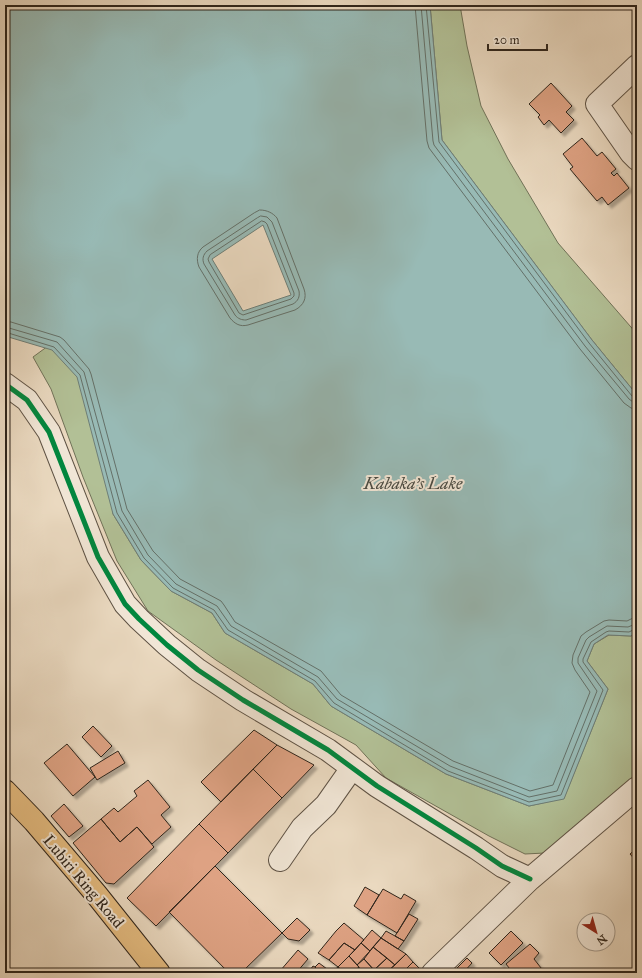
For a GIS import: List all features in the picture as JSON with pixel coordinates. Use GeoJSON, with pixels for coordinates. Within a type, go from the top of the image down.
{"type":"FeatureCollection","features":[{"type":"Feature","properties":{"kind":"main road","name":"Lubiri Ring Road"},"geometry":{"type":"LineString","coordinates":[[5,791],[34,821],[86,882],[159,973]]}},
{"type":"Feature","properties":{"kind":"street"},"geometry":{"type":"LineString","coordinates":[[637,66],[597,104],[631,153],[637,159]]}},
{"type":"Feature","properties":{"kind":"street"},"geometry":{"type":"LineString","coordinates":[[5,384],[27,400],[49,432],[98,557],[125,604],[139,620],[166,645],[198,670],[243,700],[328,750],[377,786],[502,866],[530,879]]}},
{"type":"Feature","properties":{"kind":"street"},"geometry":{"type":"LineString","coordinates":[[280,860],[302,828],[326,805],[352,768]]}},
{"type":"Feature","properties":{"kind":"street"},"geometry":{"type":"LineString","coordinates":[[433,973],[530,879],[637,788]]}},
{"type":"Feature","properties":{"kind":"green space"},"geometry":{"type":"Polygon","coordinates":[[[430,5],[460,5],[467,46],[481,106],[508,159],[558,243],[637,334],[637,395],[592,340],[442,140],[430,5]]]}},
{"type":"Feature","properties":{"kind":"green space"},"geometry":{"type":"Polygon","coordinates":[[[63,335],[93,356],[113,514],[141,560],[171,591],[212,613],[225,633],[313,684],[331,706],[446,774],[529,806],[564,798],[608,689],[587,661],[594,644],[609,635],[631,636],[637,632],[637,775],[574,833],[545,853],[525,854],[489,836],[386,778],[356,745],[291,709],[216,660],[148,611],[117,561],[83,477],[51,389],[33,357],[63,335]]]}},
{"type":"Feature","properties":{"kind":"water","name":"Kabaka's Lake"},"geometry":{"type":"Polygon","coordinates":[[[5,5],[430,5],[442,140],[592,340],[637,395],[637,632],[631,636],[608,635],[594,644],[587,661],[608,689],[564,799],[529,806],[446,774],[331,706],[313,684],[225,633],[212,613],[171,591],[141,560],[113,514],[77,377],[52,350],[5,336],[5,5]],[[263,225],[212,259],[243,311],[291,295],[263,225]]]}},
{"type":"Feature","properties":{"kind":"building"},"geometry":{"type":"Polygon","coordinates":[[[551,83],[572,106],[566,112],[574,120],[561,133],[549,120],[544,125],[538,117],[540,115],[529,104],[551,83]]]}},
{"type":"Feature","properties":{"kind":"building"},"geometry":{"type":"Polygon","coordinates":[[[582,138],[597,156],[602,152],[616,169],[611,173],[614,176],[617,173],[629,188],[608,205],[602,197],[597,201],[570,169],[573,167],[563,154],[582,138]]]}},
{"type":"Feature","properties":{"kind":"building"},"geometry":{"type":"Polygon","coordinates":[[[93,726],[112,746],[101,757],[82,737],[93,726]]]}},
{"type":"Feature","properties":{"kind":"building"},"geometry":{"type":"Polygon","coordinates":[[[254,730],[277,745],[221,802],[201,782],[254,730]]]}},
{"type":"Feature","properties":{"kind":"building"},"geometry":{"type":"Polygon","coordinates":[[[67,744],[95,777],[73,796],[44,763],[67,744]]]}},
{"type":"Feature","properties":{"kind":"building"},"geometry":{"type":"Polygon","coordinates":[[[277,745],[314,765],[282,798],[253,769],[277,745]]]}},
{"type":"Feature","properties":{"kind":"building"},"geometry":{"type":"Polygon","coordinates":[[[118,751],[125,763],[97,780],[90,768],[118,751]]]}},
{"type":"Feature","properties":{"kind":"building"},"geometry":{"type":"Polygon","coordinates":[[[253,769],[282,798],[228,853],[199,824],[253,769]]]}},
{"type":"Feature","properties":{"kind":"building"},"geometry":{"type":"Polygon","coordinates":[[[148,780],[170,807],[161,815],[171,827],[152,844],[137,827],[120,842],[101,819],[114,808],[118,812],[137,796],[134,791],[148,780]]]}},
{"type":"Feature","properties":{"kind":"building"},"geometry":{"type":"Polygon","coordinates":[[[64,804],[83,826],[69,837],[51,816],[64,804]]]}},
{"type":"Feature","properties":{"kind":"building"},"geometry":{"type":"Polygon","coordinates":[[[101,819],[120,842],[137,827],[154,847],[114,884],[106,883],[73,843],[101,819]]]}},
{"type":"Feature","properties":{"kind":"building"},"geometry":{"type":"Polygon","coordinates":[[[199,824],[228,853],[156,926],[127,898],[199,824]]]}},
{"type":"Feature","properties":{"kind":"building"},"geometry":{"type":"Polygon","coordinates":[[[637,848],[637,862],[630,854],[637,848]]]}},
{"type":"Feature","properties":{"kind":"building"},"geometry":{"type":"Polygon","coordinates":[[[215,866],[282,933],[241,973],[229,973],[169,912],[215,866]]]}},
{"type":"Feature","properties":{"kind":"building"},"geometry":{"type":"Polygon","coordinates":[[[365,887],[379,895],[367,915],[354,906],[365,887]]]}},
{"type":"Feature","properties":{"kind":"building"},"geometry":{"type":"Polygon","coordinates":[[[383,889],[401,899],[404,894],[416,901],[397,933],[367,915],[383,889]]]}},
{"type":"Feature","properties":{"kind":"building"},"geometry":{"type":"Polygon","coordinates":[[[409,914],[418,919],[404,941],[395,936],[409,914]]]}},
{"type":"Feature","properties":{"kind":"building"},"geometry":{"type":"Polygon","coordinates":[[[297,918],[310,930],[299,941],[288,939],[282,933],[297,918]]]}},
{"type":"Feature","properties":{"kind":"building"},"geometry":{"type":"Polygon","coordinates":[[[344,923],[364,940],[355,950],[344,943],[329,960],[318,953],[344,923]]]}},
{"type":"Feature","properties":{"kind":"building"},"geometry":{"type":"Polygon","coordinates":[[[372,930],[381,938],[370,951],[361,943],[372,930]]]}},
{"type":"Feature","properties":{"kind":"building"},"geometry":{"type":"Polygon","coordinates":[[[386,931],[404,941],[398,949],[381,938],[386,931]]]}},
{"type":"Feature","properties":{"kind":"building"},"geometry":{"type":"Polygon","coordinates":[[[511,931],[523,943],[501,965],[489,953],[511,931]]]}},
{"type":"Feature","properties":{"kind":"building"},"geometry":{"type":"Polygon","coordinates":[[[381,938],[406,954],[395,965],[373,947],[381,938]]]}},
{"type":"Feature","properties":{"kind":"building"},"geometry":{"type":"Polygon","coordinates":[[[344,943],[355,950],[338,967],[329,960],[344,943]]]}},
{"type":"Feature","properties":{"kind":"building"},"geometry":{"type":"Polygon","coordinates":[[[361,943],[370,951],[357,965],[349,956],[361,943]]]}},
{"type":"Feature","properties":{"kind":"building"},"geometry":{"type":"Polygon","coordinates":[[[530,944],[539,953],[534,959],[545,973],[513,973],[506,964],[530,944]]]}},
{"type":"Feature","properties":{"kind":"building"},"geometry":{"type":"Polygon","coordinates":[[[373,947],[387,958],[374,970],[364,959],[373,947]]]}},
{"type":"Feature","properties":{"kind":"building"},"geometry":{"type":"Polygon","coordinates":[[[298,950],[308,959],[296,973],[282,973],[280,971],[298,950]]]}},
{"type":"Feature","properties":{"kind":"building"},"geometry":{"type":"Polygon","coordinates":[[[406,954],[413,962],[402,973],[386,973],[406,954]]]}},
{"type":"Feature","properties":{"kind":"building"},"geometry":{"type":"Polygon","coordinates":[[[349,956],[359,967],[352,973],[345,973],[338,967],[349,956]]]}},
{"type":"Feature","properties":{"kind":"building"},"geometry":{"type":"Polygon","coordinates":[[[387,958],[395,965],[386,973],[371,973],[387,958]]]}},
{"type":"Feature","properties":{"kind":"building"},"geometry":{"type":"Polygon","coordinates":[[[467,958],[472,963],[463,973],[459,973],[455,970],[467,958]]]}},
{"type":"Feature","properties":{"kind":"building"},"geometry":{"type":"Polygon","coordinates":[[[364,959],[374,970],[371,973],[364,973],[357,965],[364,959]]]}},
{"type":"Feature","properties":{"kind":"building"},"geometry":{"type":"Polygon","coordinates":[[[413,962],[422,971],[419,973],[402,973],[413,962]]]}},
{"type":"Feature","properties":{"kind":"building"},"geometry":{"type":"Polygon","coordinates":[[[319,963],[327,969],[324,973],[321,973],[315,967],[319,963]]]}},
{"type":"Feature","properties":{"kind":"building"},"geometry":{"type":"Polygon","coordinates":[[[313,966],[315,967],[321,973],[308,973],[313,966]]]}},
{"type":"Feature","properties":{"kind":"building"},"geometry":{"type":"Polygon","coordinates":[[[338,967],[345,973],[331,973],[338,967]]]}},
{"type":"Feature","properties":{"kind":"cycle path"},"geometry":{"type":"LineString","coordinates":[[5,384],[27,400],[49,432],[98,557],[125,604],[139,619],[167,645],[198,670],[243,700],[328,750],[377,786],[502,866],[530,879]]}}]}
